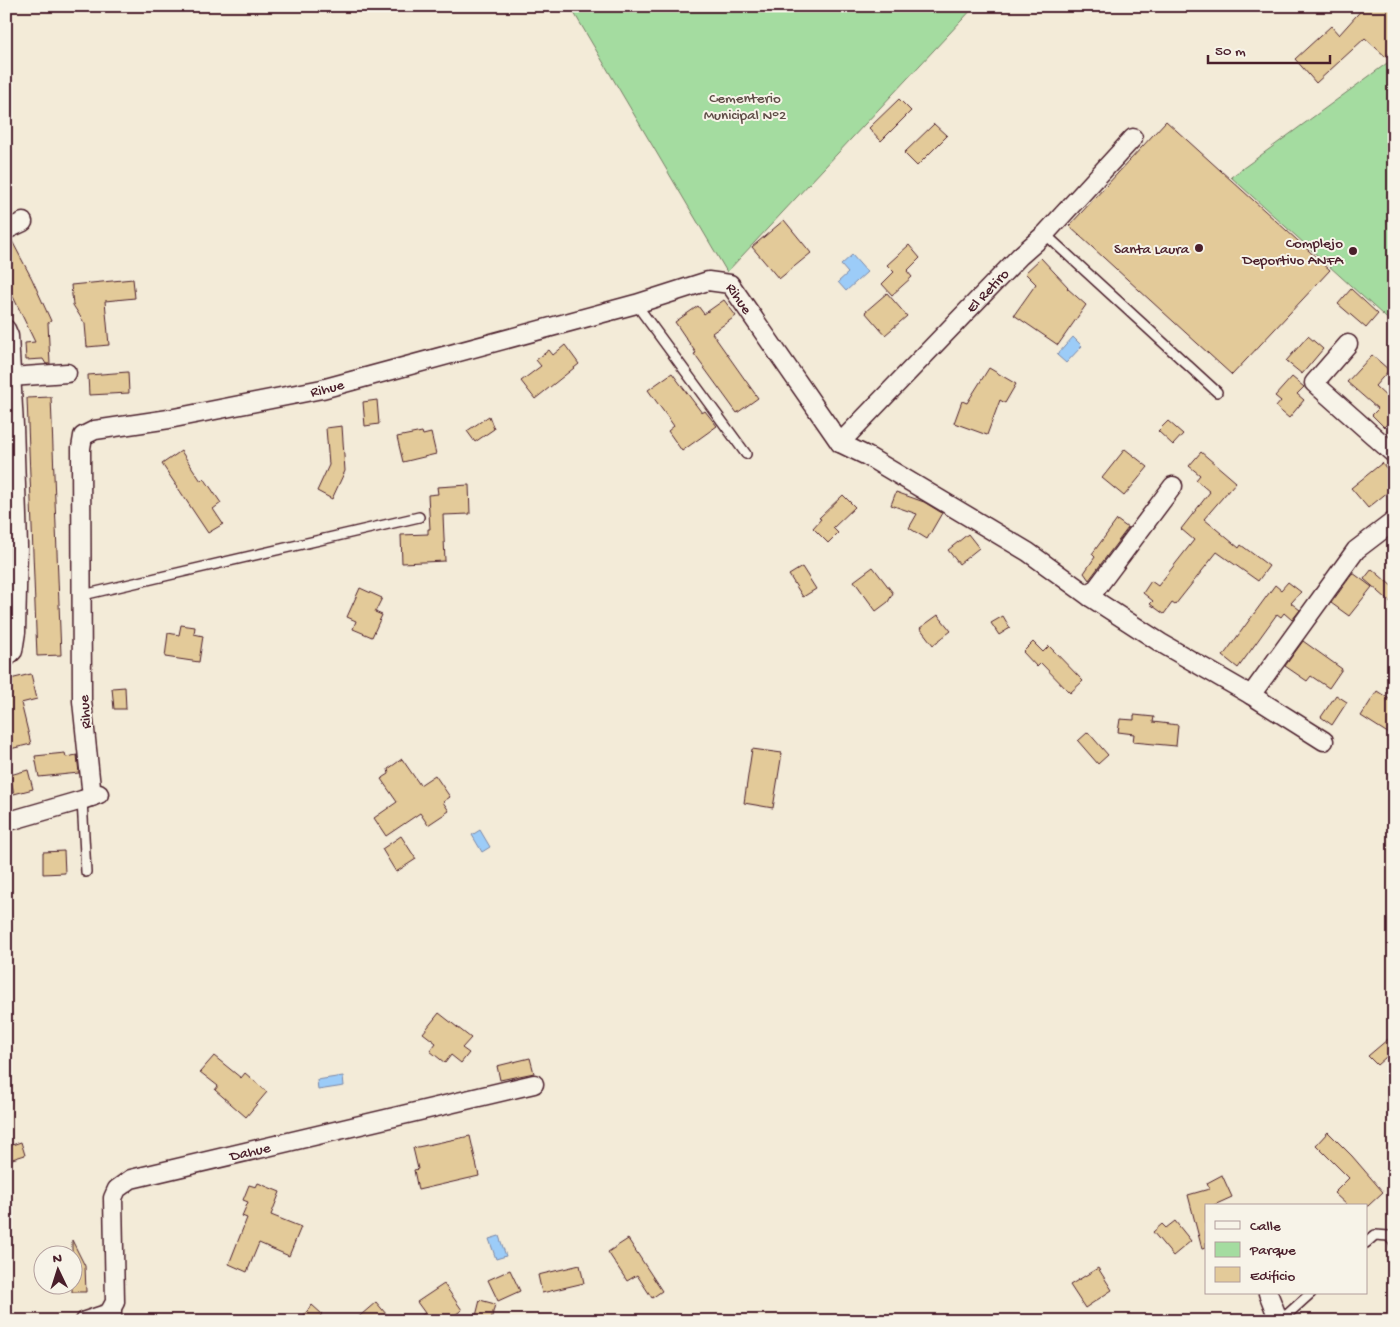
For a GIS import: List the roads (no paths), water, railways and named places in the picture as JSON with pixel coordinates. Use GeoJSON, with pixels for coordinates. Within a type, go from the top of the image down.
{"type":"FeatureCollection","features":[{"type":"Feature","properties":{"kind":"street","name":"El Retiro"},"geometry":{"type":"LineString","coordinates":[[840,443],[1020,256],[1045,234],[1134,138]]}},
{"type":"Feature","properties":{"kind":"street"},"geometry":{"type":"LineString","coordinates":[[6,230],[23,222]]}},
{"type":"Feature","properties":{"kind":"street","name":"Rihue"},"geometry":{"type":"LineString","coordinates":[[91,797],[82,702],[81,448],[83,436],[95,430],[169,419],[322,389],[636,304],[708,281],[730,284],[840,443]]}},
{"type":"Feature","properties":{"kind":"street"},"geometry":{"type":"LineString","coordinates":[[6,329],[9,336],[11,377],[12,547],[16,632],[12,651],[6,658]]}},
{"type":"Feature","properties":{"kind":"street"},"geometry":{"type":"LineString","coordinates":[[1348,344],[1314,383],[1394,454]]}},
{"type":"Feature","properties":{"kind":"street"},"geometry":{"type":"LineString","coordinates":[[11,377],[67,373]]}},
{"type":"Feature","properties":{"kind":"street"},"geometry":{"type":"LineString","coordinates":[[840,443],[882,464],[1028,552],[1090,597],[1161,643],[1324,741]]}},
{"type":"Feature","properties":{"kind":"street"},"geometry":{"type":"LineString","coordinates":[[1090,597],[1173,486]]}},
{"type":"Feature","properties":{"kind":"street"},"geometry":{"type":"LineString","coordinates":[[1250,695],[1356,550],[1394,521]]}},
{"type":"Feature","properties":{"kind":"street"},"geometry":{"type":"LineString","coordinates":[[6,822],[91,797]]}},
{"type":"Feature","properties":{"kind":"street","name":"Dahue"},"geometry":{"type":"LineString","coordinates":[[115,1302],[114,1198],[117,1190],[130,1179],[534,1084]]}},
{"type":"Feature","properties":{"kind":"street"},"geometry":{"type":"LineString","coordinates":[[1268,1294],[1280,1321]]}},
{"type":"Feature","properties":{"kind":"street"},"geometry":{"type":"LineString","coordinates":[[85,1321],[109,1313],[115,1302]]}},
{"type":"Feature","properties":{"kind":"lane"},"geometry":{"type":"LineString","coordinates":[[1045,234],[1217,392]]}},
{"type":"Feature","properties":{"kind":"lane"},"geometry":{"type":"LineString","coordinates":[[636,304],[746,454]]}},
{"type":"Feature","properties":{"kind":"lane"},"geometry":{"type":"LineString","coordinates":[[82,595],[419,517]]}},
{"type":"Feature","properties":{"kind":"lane"},"geometry":{"type":"LineString","coordinates":[[86,872],[91,797]]}},
{"type":"Feature","properties":{"kind":"lane"},"geometry":{"type":"LineString","coordinates":[[1368,1241],[1375,1235],[1389,1236],[1394,1243]]}},
{"type":"Feature","properties":{"kind":"lane"},"geometry":{"type":"LineString","coordinates":[[1280,1321],[1310,1294]]}},
{"type":"Feature","properties":{"kind":"lane"},"geometry":{"type":"LineString","coordinates":[[115,1302],[117,1321]]}},
{"type":"Feature","properties":{"kind":"water"},"geometry":{"type":"Polygon","coordinates":[[[852,255],[867,272],[846,291],[838,282],[848,273],[841,265],[852,255]]]}},
{"type":"Feature","properties":{"kind":"water"},"geometry":{"type":"Polygon","coordinates":[[[1073,337],[1082,346],[1066,363],[1057,355],[1073,337]]]}},
{"type":"Feature","properties":{"kind":"water"},"geometry":{"type":"Polygon","coordinates":[[[480,830],[490,847],[482,852],[472,835],[480,830]]]}},
{"type":"Feature","properties":{"kind":"water"},"geometry":{"type":"Polygon","coordinates":[[[343,1076],[344,1086],[318,1090],[317,1080],[343,1076]]]}},
{"type":"Feature","properties":{"kind":"water"},"geometry":{"type":"Polygon","coordinates":[[[499,1236],[506,1256],[496,1259],[489,1239],[499,1236]]]}},
{"type":"Feature","properties":{"kind":"place","name":"Santa Laura"},"geometry":{"type":"Point","coordinates":[1199,248]}},
{"type":"Feature","properties":{"kind":"place","name":"Complejo Deportivo ANFA"},"geometry":{"type":"Point","coordinates":[1353,251]}},
{"type":"Feature","properties":{"kind":"park label","name":"Cementerio Municipal N°2"},"geometry":{"type":"Point","coordinates":[745,106]}}]}
